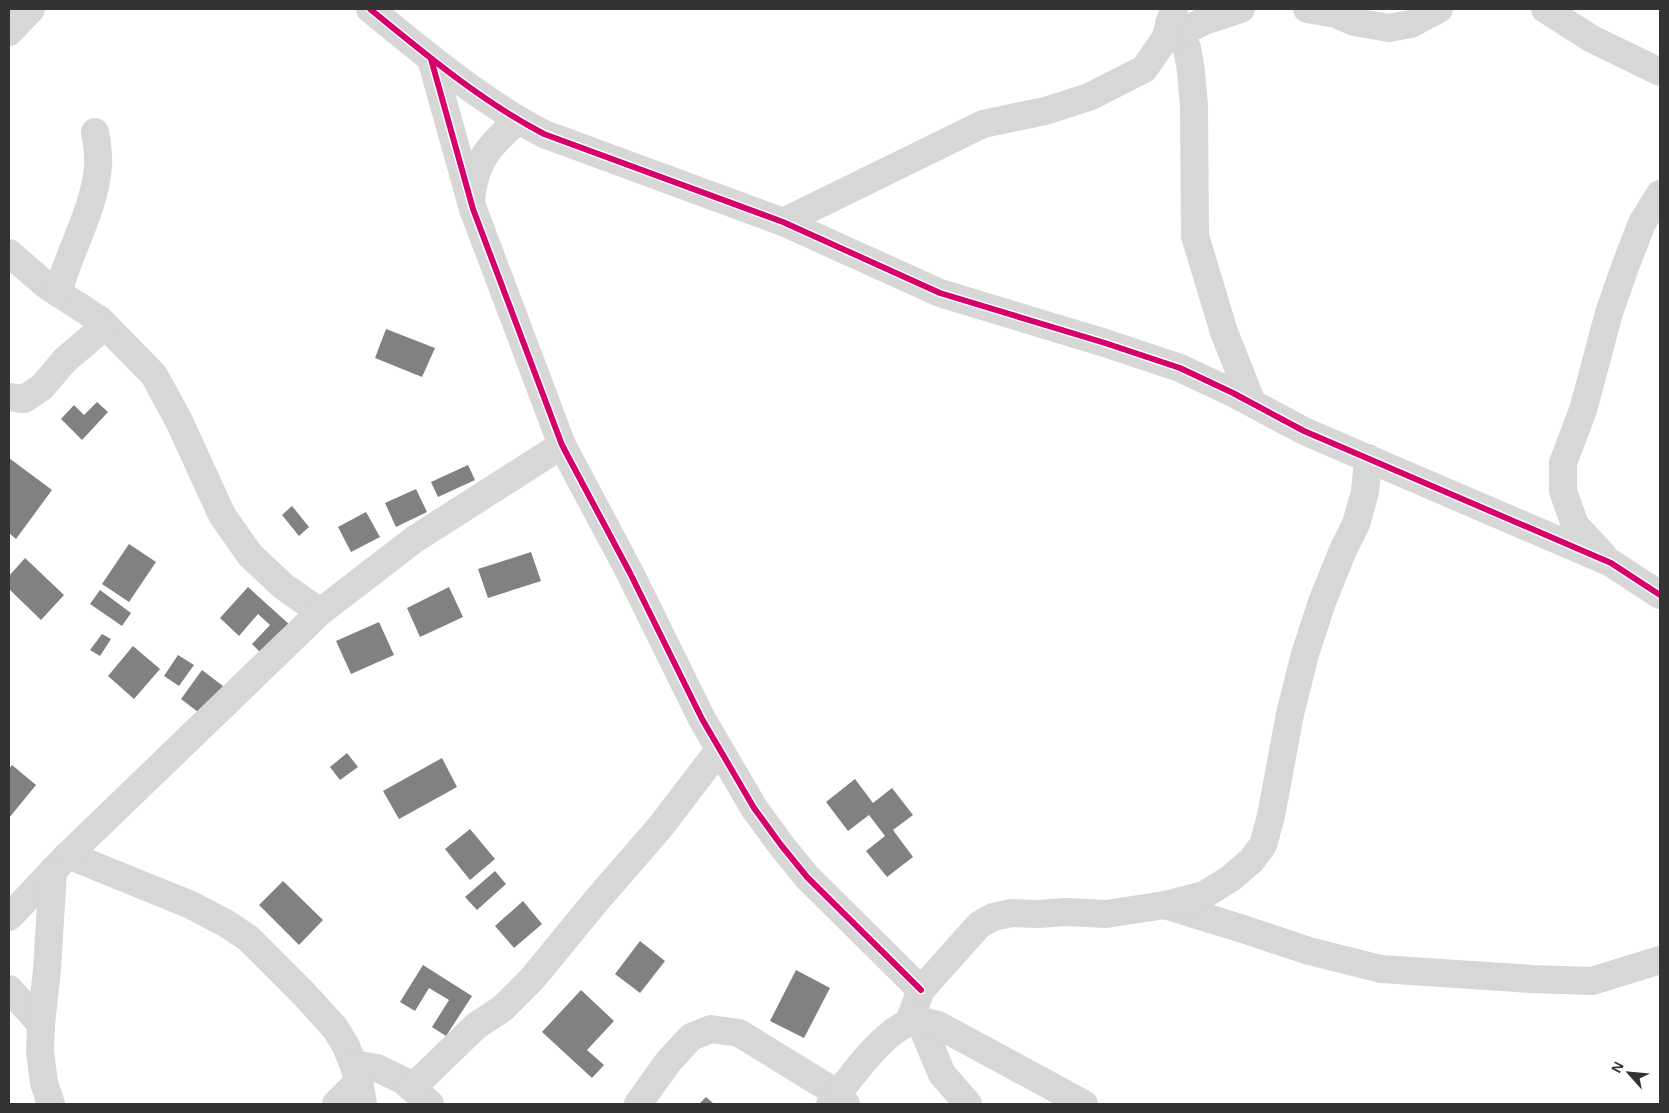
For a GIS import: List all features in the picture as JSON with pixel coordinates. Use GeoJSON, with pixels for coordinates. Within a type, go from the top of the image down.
{"type":"FeatureCollection","features":[{"type":"Feature","properties":{"kind":"street"},"geometry":{"type":"LineString","coordinates":[[9,32],[31,9]]}},
{"type":"Feature","properties":{"kind":"street"},"geometry":{"type":"LineString","coordinates":[[370,9],[431,59],[518,120],[544,134],[783,222],[940,293],[1180,368],[1304,431],[1611,563],[1660,595]]}},
{"type":"Feature","properties":{"kind":"street"},"geometry":{"type":"LineString","coordinates":[[1173,22],[1204,21],[1241,9]]}},
{"type":"Feature","properties":{"kind":"street"},"geometry":{"type":"LineString","coordinates":[[1307,9],[1336,14],[1354,22],[1389,28],[1411,24],[1439,9]]}},
{"type":"Feature","properties":{"kind":"street"},"geometry":{"type":"LineString","coordinates":[[1545,9],[1592,39],[1660,72]]}},
{"type":"Feature","properties":{"kind":"street"},"geometry":{"type":"LineString","coordinates":[[783,222],[983,124],[1045,111],[1089,97],[1144,69],[1165,39],[1173,22]]}},
{"type":"Feature","properties":{"kind":"street"},"geometry":{"type":"LineString","coordinates":[[1173,22],[1186,48],[1191,71],[1194,106],[1195,236],[1224,332],[1252,403]]}},
{"type":"Feature","properties":{"kind":"street"},"geometry":{"type":"LineString","coordinates":[[431,59],[471,204],[562,445],[630,573],[719,750],[780,845],[807,877],[921,990]]}},
{"type":"Feature","properties":{"kind":"street"},"geometry":{"type":"LineString","coordinates":[[471,204],[473,182],[487,150],[518,120]]}},
{"type":"Feature","properties":{"kind":"street"},"geometry":{"type":"LineString","coordinates":[[58,292],[94,189],[98,166],[95,132]]}},
{"type":"Feature","properties":{"kind":"street"},"geometry":{"type":"LineString","coordinates":[[1611,563],[1575,525],[1563,491],[1563,463],[1584,410],[1609,313],[1625,267],[1642,223],[1660,194]]}},
{"type":"Feature","properties":{"kind":"street"},"geometry":{"type":"LineString","coordinates":[[9,253],[46,285],[105,326],[154,375],[179,421],[222,515],[250,555],[283,586],[320,612]]}},
{"type":"Feature","properties":{"kind":"street"},"geometry":{"type":"LineString","coordinates":[[9,398],[24,399],[42,386],[65,360],[105,326]]}},
{"type":"Feature","properties":{"kind":"street"},"geometry":{"type":"LineString","coordinates":[[9,917],[61,863],[320,612],[415,539],[562,445]]}},
{"type":"Feature","properties":{"kind":"street"},"geometry":{"type":"LineString","coordinates":[[968,1104],[942,1074],[915,1022],[921,990],[979,925],[993,918],[1012,913],[1066,912],[1106,914],[1165,905],[1204,895],[1231,878],[1252,860],[1263,845],[1271,816],[1290,714],[1305,654],[1322,602],[1343,550],[1356,524],[1365,492],[1368,458]]}},
{"type":"Feature","properties":{"kind":"street"},"geometry":{"type":"LineString","coordinates":[[336,1104],[377,1068],[404,1081],[421,1096],[476,1026],[503,1008],[532,979],[661,826],[719,750]]}},
{"type":"Feature","properties":{"kind":"street"},"geometry":{"type":"LineString","coordinates":[[51,1104],[44,1083],[40,1024],[61,863]]}},
{"type":"Feature","properties":{"kind":"street"},"geometry":{"type":"LineString","coordinates":[[61,863],[191,906],[227,924],[248,938],[335,1028],[346,1046],[358,1083]]}},
{"type":"Feature","properties":{"kind":"street"},"geometry":{"type":"LineString","coordinates":[[1165,905],[1309,951],[1381,969],[1592,981],[1658,968]]}},
{"type":"Feature","properties":{"kind":"street"},"geometry":{"type":"LineString","coordinates":[[9,989],[40,1024]]}},
{"type":"Feature","properties":{"kind":"street"},"geometry":{"type":"LineString","coordinates":[[638,1104],[668,1062],[691,1037],[711,1029],[739,1033],[838,1101],[882,1041],[915,1022],[938,1025],[1084,1104]]}},
{"type":"Feature","properties":{"kind":"building"},"geometry":{"type":"Polygon","coordinates":[[[386,329],[435,348],[422,377],[375,358],[386,329]]]}},
{"type":"Feature","properties":{"kind":"building"},"geometry":{"type":"Polygon","coordinates":[[[97,402],[108,412],[82,440],[61,419],[74,405],[84,415],[97,402]]]}},
{"type":"Feature","properties":{"kind":"building"},"geometry":{"type":"Polygon","coordinates":[[[9,458],[52,490],[16,539],[9,533],[9,458]]]}},
{"type":"Feature","properties":{"kind":"building"},"geometry":{"type":"Polygon","coordinates":[[[468,465],[475,480],[438,497],[431,482],[468,465]]]}},
{"type":"Feature","properties":{"kind":"building"},"geometry":{"type":"Polygon","coordinates":[[[416,489],[427,512],[396,527],[385,503],[416,489]]]}},
{"type":"Feature","properties":{"kind":"building"},"geometry":{"type":"Polygon","coordinates":[[[292,506],[309,527],[299,536],[282,515],[292,506]]]}},
{"type":"Feature","properties":{"kind":"building"},"geometry":{"type":"Polygon","coordinates":[[[366,512],[380,537],[351,552],[338,527],[366,512]]]}},
{"type":"Feature","properties":{"kind":"building"},"geometry":{"type":"Polygon","coordinates":[[[129,544],[156,562],[129,602],[102,584],[129,544]]]}},
{"type":"Feature","properties":{"kind":"building"},"geometry":{"type":"Polygon","coordinates":[[[531,552],[541,581],[488,598],[478,569],[531,552]]]}},
{"type":"Feature","properties":{"kind":"building"},"geometry":{"type":"Polygon","coordinates":[[[25,558],[64,595],[41,620],[9,589],[9,576],[25,558]]]}},
{"type":"Feature","properties":{"kind":"building"},"geometry":{"type":"Polygon","coordinates":[[[248,587],[290,625],[263,655],[252,644],[270,625],[258,614],[239,636],[220,618],[248,587]]]}},
{"type":"Feature","properties":{"kind":"building"},"geometry":{"type":"Polygon","coordinates":[[[449,587],[463,617],[420,637],[407,608],[449,587]]]}},
{"type":"Feature","properties":{"kind":"building"},"geometry":{"type":"Polygon","coordinates":[[[100,590],[131,613],[122,626],[90,604],[100,590]]]}},
{"type":"Feature","properties":{"kind":"building"},"geometry":{"type":"Polygon","coordinates":[[[379,622],[394,655],[351,674],[336,641],[379,622]]]}},
{"type":"Feature","properties":{"kind":"building"},"geometry":{"type":"Polygon","coordinates":[[[102,634],[111,639],[100,656],[90,650],[102,634]]]}},
{"type":"Feature","properties":{"kind":"building"},"geometry":{"type":"Polygon","coordinates":[[[133,646],[160,669],[134,699],[108,676],[133,646]]]}},
{"type":"Feature","properties":{"kind":"building"},"geometry":{"type":"Polygon","coordinates":[[[178,655],[194,665],[179,686],[164,676],[178,655]]]}},
{"type":"Feature","properties":{"kind":"building"},"geometry":{"type":"Polygon","coordinates":[[[202,670],[223,686],[202,715],[181,699],[202,670]]]}},
{"type":"Feature","properties":{"kind":"building"},"geometry":{"type":"Polygon","coordinates":[[[347,753],[358,767],[340,780],[330,767],[347,753]]]}},
{"type":"Feature","properties":{"kind":"building"},"geometry":{"type":"Polygon","coordinates":[[[442,758],[457,787],[399,819],[383,791],[442,758]]]}},
{"type":"Feature","properties":{"kind":"building"},"geometry":{"type":"Polygon","coordinates":[[[12,765],[36,785],[9,818],[9,769],[12,765]]]}},
{"type":"Feature","properties":{"kind":"building"},"geometry":{"type":"Polygon","coordinates":[[[855,779],[873,803],[892,788],[913,815],[893,830],[913,857],[887,877],[866,851],[885,836],[869,815],[848,831],[826,802],[855,779]]]}},
{"type":"Feature","properties":{"kind":"building"},"geometry":{"type":"Polygon","coordinates":[[[470,829],[495,859],[470,880],[445,849],[470,829]]]}},
{"type":"Feature","properties":{"kind":"building"},"geometry":{"type":"Polygon","coordinates":[[[495,871],[506,884],[477,910],[465,897],[495,871]]]}},
{"type":"Feature","properties":{"kind":"building"},"geometry":{"type":"Polygon","coordinates":[[[283,881],[323,920],[299,945],[259,905],[283,881]]]}},
{"type":"Feature","properties":{"kind":"building"},"geometry":{"type":"Polygon","coordinates":[[[523,901],[542,924],[514,948],[495,926],[523,901]]]}},
{"type":"Feature","properties":{"kind":"building"},"geometry":{"type":"Polygon","coordinates":[[[640,941],[665,961],[640,993],[615,974],[640,941]]]}},
{"type":"Feature","properties":{"kind":"building"},"geometry":{"type":"Polygon","coordinates":[[[423,965],[472,996],[446,1036],[432,1027],[449,1000],[429,988],[415,1011],[400,1002],[423,965]]]}},
{"type":"Feature","properties":{"kind":"building"},"geometry":{"type":"Polygon","coordinates":[[[796,970],[830,988],[804,1038],[770,1021],[796,970]]]}},
{"type":"Feature","properties":{"kind":"building"},"geometry":{"type":"Polygon","coordinates":[[[581,990],[614,1021],[587,1050],[604,1065],[592,1078],[542,1032],[581,990]]]}},
{"type":"Feature","properties":{"kind":"building"},"geometry":{"type":"Polygon","coordinates":[[[706,1097],[714,1104],[699,1104],[706,1097]]]}},
{"type":"Feature","properties":{"kind":"cycle path"},"geometry":{"type":"LineString","coordinates":[[370,9],[476,92],[544,134],[783,222],[940,293],[1180,368],[1233,393],[1304,431],[1611,563],[1660,595]]}},
{"type":"Feature","properties":{"kind":"cycle path"},"geometry":{"type":"LineString","coordinates":[[431,59],[473,209],[562,445],[630,573],[702,719],[754,808],[781,845],[807,877],[921,990]]}}]}
